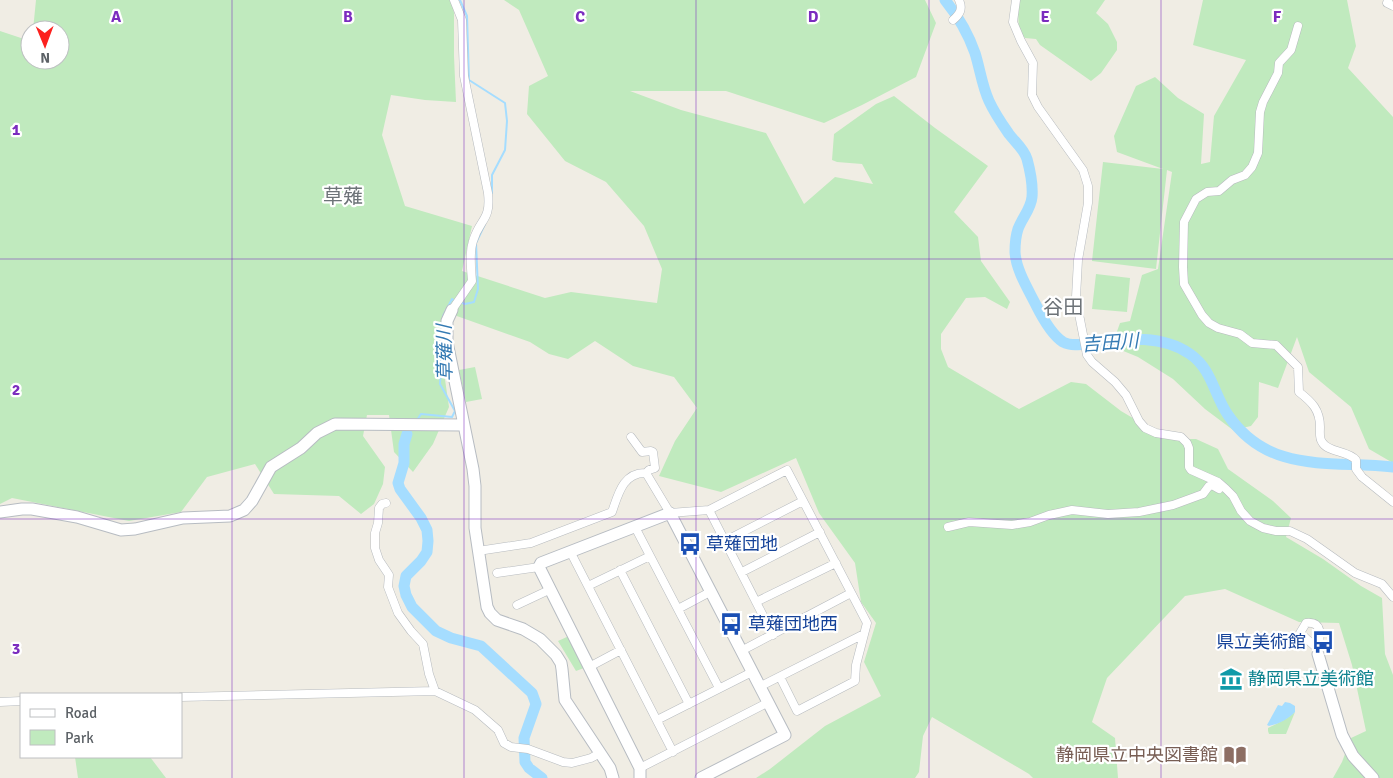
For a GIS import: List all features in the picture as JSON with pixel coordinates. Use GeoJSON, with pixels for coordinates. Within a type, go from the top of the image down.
{"type":"FeatureCollection","features":[{"type":"Feature","properties":{"kind":"street"},"geometry":{"type":"LineString","coordinates":[[454,0],[462,20],[464,76],[489,206],[472,243],[472,281],[452,310],[446,332],[475,486],[475,528],[486,599],[490,613],[497,620],[523,629],[540,639],[556,655],[561,663],[565,700],[610,768],[613,778]]}},
{"type":"Feature","properties":{"kind":"street"},"geometry":{"type":"LineString","coordinates":[[953,20],[960,12],[961,5],[959,0]]}},
{"type":"Feature","properties":{"kind":"street"},"geometry":{"type":"LineString","coordinates":[[1016,0],[1013,22],[1021,41],[1034,63],[1032,95],[1038,107],[1081,165],[1088,186],[1088,203],[1078,260],[1076,304],[1089,359],[1115,382],[1126,395],[1145,428],[1156,434],[1181,437],[1187,443],[1189,448],[1188,463],[1191,470],[1218,482],[1233,496],[1242,512],[1250,521],[1263,528],[1276,532],[1290,531],[1307,539],[1355,573],[1382,584],[1393,597]]}},
{"type":"Feature","properties":{"kind":"street"},"geometry":{"type":"LineString","coordinates":[[1298,26],[1290,50],[1279,63],[1278,73],[1262,102],[1258,153],[1252,167],[1244,175],[1232,180],[1219,191],[1207,192],[1196,199],[1184,222],[1184,284],[1202,315],[1209,323],[1218,328],[1240,334],[1252,343],[1276,345],[1298,366],[1299,392],[1310,400],[1320,417],[1320,440],[1325,446],[1352,456],[1356,460],[1356,469],[1369,483],[1393,502]]}},
{"type":"Feature","properties":{"kind":"street"},"geometry":{"type":"LineString","coordinates":[[0,512],[32,509],[77,517],[121,530],[135,529],[183,518],[230,516],[244,510],[252,501],[271,467],[301,448],[317,433],[335,424],[463,425]]}},
{"type":"Feature","properties":{"kind":"street"},"geometry":{"type":"LineString","coordinates":[[478,551],[531,543],[612,512],[622,486],[627,479],[638,472],[646,473],[655,468],[653,452],[642,452],[631,436]]}},
{"type":"Feature","properties":{"kind":"street"},"geometry":{"type":"LineString","coordinates":[[497,573],[539,567],[541,563],[571,553],[670,513],[709,510],[787,470],[867,623],[856,665],[855,681],[797,711],[780,677]]}},
{"type":"Feature","properties":{"kind":"street"},"geometry":{"type":"LineString","coordinates":[[646,473],[670,513],[785,735],[702,778]]}},
{"type":"Feature","properties":{"kind":"street"},"geometry":{"type":"LineString","coordinates":[[948,527],[969,522],[1012,525],[1072,510],[1108,514],[1138,512],[1173,505],[1196,497],[1203,494],[1212,485],[1222,490],[1226,489]]}},
{"type":"Feature","properties":{"kind":"street"},"geometry":{"type":"LineString","coordinates":[[725,541],[803,501]]}},
{"type":"Feature","properties":{"kind":"street"},"geometry":{"type":"LineString","coordinates":[[386,503],[379,508],[375,548],[379,560],[389,575],[388,587],[398,613],[410,631],[423,644],[428,674],[436,691]]}},
{"type":"Feature","properties":{"kind":"street"},"geometry":{"type":"LineString","coordinates":[[709,510],[773,635]]}},
{"type":"Feature","properties":{"kind":"street"},"geometry":{"type":"LineString","coordinates":[[635,527],[719,688]]}},
{"type":"Feature","properties":{"kind":"street"},"geometry":{"type":"LineString","coordinates":[[742,572],[820,532]]}},
{"type":"Feature","properties":{"kind":"street"},"geometry":{"type":"LineString","coordinates":[[571,553],[673,752]]}},
{"type":"Feature","properties":{"kind":"street"},"geometry":{"type":"LineString","coordinates":[[588,586],[650,556]]}},
{"type":"Feature","properties":{"kind":"street"},"geometry":{"type":"LineString","coordinates":[[756,602],[836,563]]}},
{"type":"Feature","properties":{"kind":"street"},"geometry":{"type":"LineString","coordinates":[[539,567],[640,773],[673,752],[767,703]]}},
{"type":"Feature","properties":{"kind":"street"},"geometry":{"type":"LineString","coordinates":[[620,570],[689,704]]}},
{"type":"Feature","properties":{"kind":"street"},"geometry":{"type":"LineString","coordinates":[[517,605],[549,590]]}},
{"type":"Feature","properties":{"kind":"street"},"geometry":{"type":"LineString","coordinates":[[678,609],[710,592]]}},
{"type":"Feature","properties":{"kind":"street"},"geometry":{"type":"LineString","coordinates":[[741,651],[852,594]]}},
{"type":"Feature","properties":{"kind":"street"},"geometry":{"type":"LineString","coordinates":[[759,687],[864,634]]}},
{"type":"Feature","properties":{"kind":"street"},"geometry":{"type":"LineString","coordinates":[[589,667],[621,650]]}},
{"type":"Feature","properties":{"kind":"street"},"geometry":{"type":"LineString","coordinates":[[1318,652],[1342,735],[1361,766],[1373,778]]}},
{"type":"Feature","properties":{"kind":"street"},"geometry":{"type":"LineString","coordinates":[[657,720],[752,672]]}},
{"type":"Feature","properties":{"kind":"street"},"geometry":{"type":"LineString","coordinates":[[182,697],[436,691],[475,710],[498,730],[504,743],[511,747],[572,763],[591,758],[600,753]]}},
{"type":"Feature","properties":{"kind":"street"},"geometry":{"type":"LineString","coordinates":[[0,702],[20,701]]}},
{"type":"Feature","properties":{"kind":"green space"},"geometry":{"type":"Polygon","coordinates":[[[36,0],[452,0],[456,102],[391,95],[382,135],[405,206],[472,226],[462,271],[545,298],[571,292],[657,303],[662,269],[644,226],[606,182],[565,161],[527,114],[529,86],[548,76],[519,10],[504,0],[925,0],[936,23],[916,77],[824,123],[726,91],[630,91],[681,110],[766,133],[804,204],[835,177],[873,184],[862,164],[832,160],[834,134],[876,104],[894,96],[988,166],[954,212],[978,237],[981,261],[1010,302],[1007,309],[985,297],[966,298],[941,334],[941,349],[948,367],[1019,409],[1071,382],[1086,384],[1121,411],[1168,439],[1196,439],[1218,449],[1228,469],[1273,501],[1291,518],[1286,537],[1382,598],[1385,654],[1393,675],[1393,778],[1333,778],[1342,762],[1351,738],[1366,731],[1352,665],[1339,623],[1299,622],[1225,589],[1185,596],[1107,678],[1092,722],[1115,738],[1118,778],[1033,778],[932,717],[923,736],[919,772],[915,778],[756,778],[825,726],[881,696],[864,662],[876,623],[861,602],[855,563],[819,513],[796,458],[721,492],[659,476],[675,441],[697,408],[674,377],[633,366],[595,341],[568,359],[549,354],[530,342],[454,315],[445,309],[444,348],[441,352],[449,407],[433,444],[413,472],[394,452],[389,415],[367,415],[363,436],[385,467],[383,484],[374,504],[361,514],[339,496],[274,494],[255,464],[207,477],[181,512],[129,521],[12,498],[0,504],[0,31],[20,38],[20,70],[70,70],[70,20],[34,20],[36,0]]]}},
{"type":"Feature","properties":{"kind":"green space"},"geometry":{"type":"Polygon","coordinates":[[[1020,0],[1105,0],[1096,13],[1108,24],[1117,42],[1117,50],[1101,73],[1091,81],[1040,45],[1036,39],[1025,38],[1019,31],[1018,12],[1020,0]]]}},
{"type":"Feature","properties":{"kind":"green space"},"geometry":{"type":"Polygon","coordinates":[[[1203,0],[1347,0],[1356,46],[1348,68],[1393,117],[1393,463],[1369,449],[1351,407],[1309,372],[1297,337],[1278,388],[1259,382],[1258,417],[1251,426],[1233,430],[1205,409],[1173,379],[1138,357],[1116,348],[1115,337],[1120,323],[1130,321],[1142,275],[1158,269],[1172,172],[1167,170],[1156,269],[1092,261],[1103,162],[1163,169],[1117,152],[1114,136],[1136,86],[1155,77],[1178,98],[1204,114],[1201,164],[1210,162],[1214,116],[1246,60],[1193,45],[1203,0]]]}},
{"type":"Feature","properties":{"kind":"green space"},"geometry":{"type":"Polygon","coordinates":[[[1096,274],[1130,278],[1127,312],[1092,309],[1096,274]]]}},
{"type":"Feature","properties":{"kind":"green space"},"geometry":{"type":"Polygon","coordinates":[[[475,367],[482,399],[466,402],[459,370],[475,367]]]}},
{"type":"Feature","properties":{"kind":"green space"},"geometry":{"type":"Polygon","coordinates":[[[569,636],[584,668],[576,671],[558,641],[569,636]]]}},
{"type":"Feature","properties":{"kind":"green space"},"geometry":{"type":"Polygon","coordinates":[[[1295,712],[1286,734],[1269,734],[1268,728],[1295,712]]]}},
{"type":"Feature","properties":{"kind":"green space"},"geometry":{"type":"Polygon","coordinates":[[[75,758],[151,758],[166,778],[78,778],[75,758]]]}},
{"type":"Feature","properties":{"kind":"water"},"geometry":{"type":"Polygon","coordinates":[[[1285,702],[1295,706],[1295,712],[1280,723],[1267,725],[1278,705],[1282,706],[1285,702]]]}},
{"type":"Feature","properties":{"kind":"waterway","name":"草薙川"},"geometry":{"type":"LineString","coordinates":[[460,0],[467,16],[469,80],[505,103],[507,121],[505,150],[492,175],[492,193]]}},
{"type":"Feature","properties":{"kind":"waterway","name":"吉田川"},"geometry":{"type":"LineString","coordinates":[[945,0],[969,39],[991,105],[1027,159],[1032,197],[1030,206],[1017,231],[1016,259],[1026,286],[1044,320],[1055,335],[1063,342],[1070,344],[1131,339],[1167,343],[1190,354],[1197,360],[1208,375],[1228,415],[1244,434],[1262,447],[1282,456],[1303,461],[1393,467]]}},
{"type":"Feature","properties":{"kind":"waterway","name":"草薙川"},"geometry":{"type":"LineString","coordinates":[[460,302],[465,304],[474,302],[478,289],[476,243],[485,224]]}},
{"type":"Feature","properties":{"kind":"waterway","name":"草薙川"},"geometry":{"type":"LineString","coordinates":[[443,316],[452,299],[455,301]]}},
{"type":"Feature","properties":{"kind":"waterway","name":"草薙川"},"geometry":{"type":"LineString","coordinates":[[417,420],[421,414],[452,417],[455,411],[440,384],[442,344]]}},
{"type":"Feature","properties":{"kind":"waterway","name":"草薙川"},"geometry":{"type":"LineString","coordinates":[[407,434],[410,430]]}},
{"type":"Feature","properties":{"kind":"waterway","name":"草薙川"},"geometry":{"type":"LineString","coordinates":[[407,434],[404,444],[404,463],[398,483],[400,489],[421,518],[427,530],[428,541],[427,552],[406,576],[404,586],[406,595],[412,607],[436,631],[451,638],[481,646],[532,693],[536,704],[524,738],[525,762],[529,768],[542,778]]}},
{"type":"Feature","properties":{"kind":"place","name":"草薙団地"},"geometry":{"type":"Point","coordinates":[690,544]}},
{"type":"Feature","properties":{"kind":"place","name":"草薙団地西"},"geometry":{"type":"Point","coordinates":[731,624]}},
{"type":"Feature","properties":{"kind":"place","name":"県立美術館"},"geometry":{"type":"Point","coordinates":[1323,642]}},
{"type":"Feature","properties":{"kind":"place","name":"静岡県立美術館"},"geometry":{"type":"Point","coordinates":[1231,679]}},
{"type":"Feature","properties":{"kind":"place","name":"静岡県立中央図書館"},"geometry":{"type":"Point","coordinates":[1235,755]}},
{"type":"Feature","properties":{"kind":"district","name":"草薙"},"geometry":{"type":"Point","coordinates":[343,196]}},
{"type":"Feature","properties":{"kind":"district","name":"谷田"},"geometry":{"type":"Point","coordinates":[1063,307]}}]}
